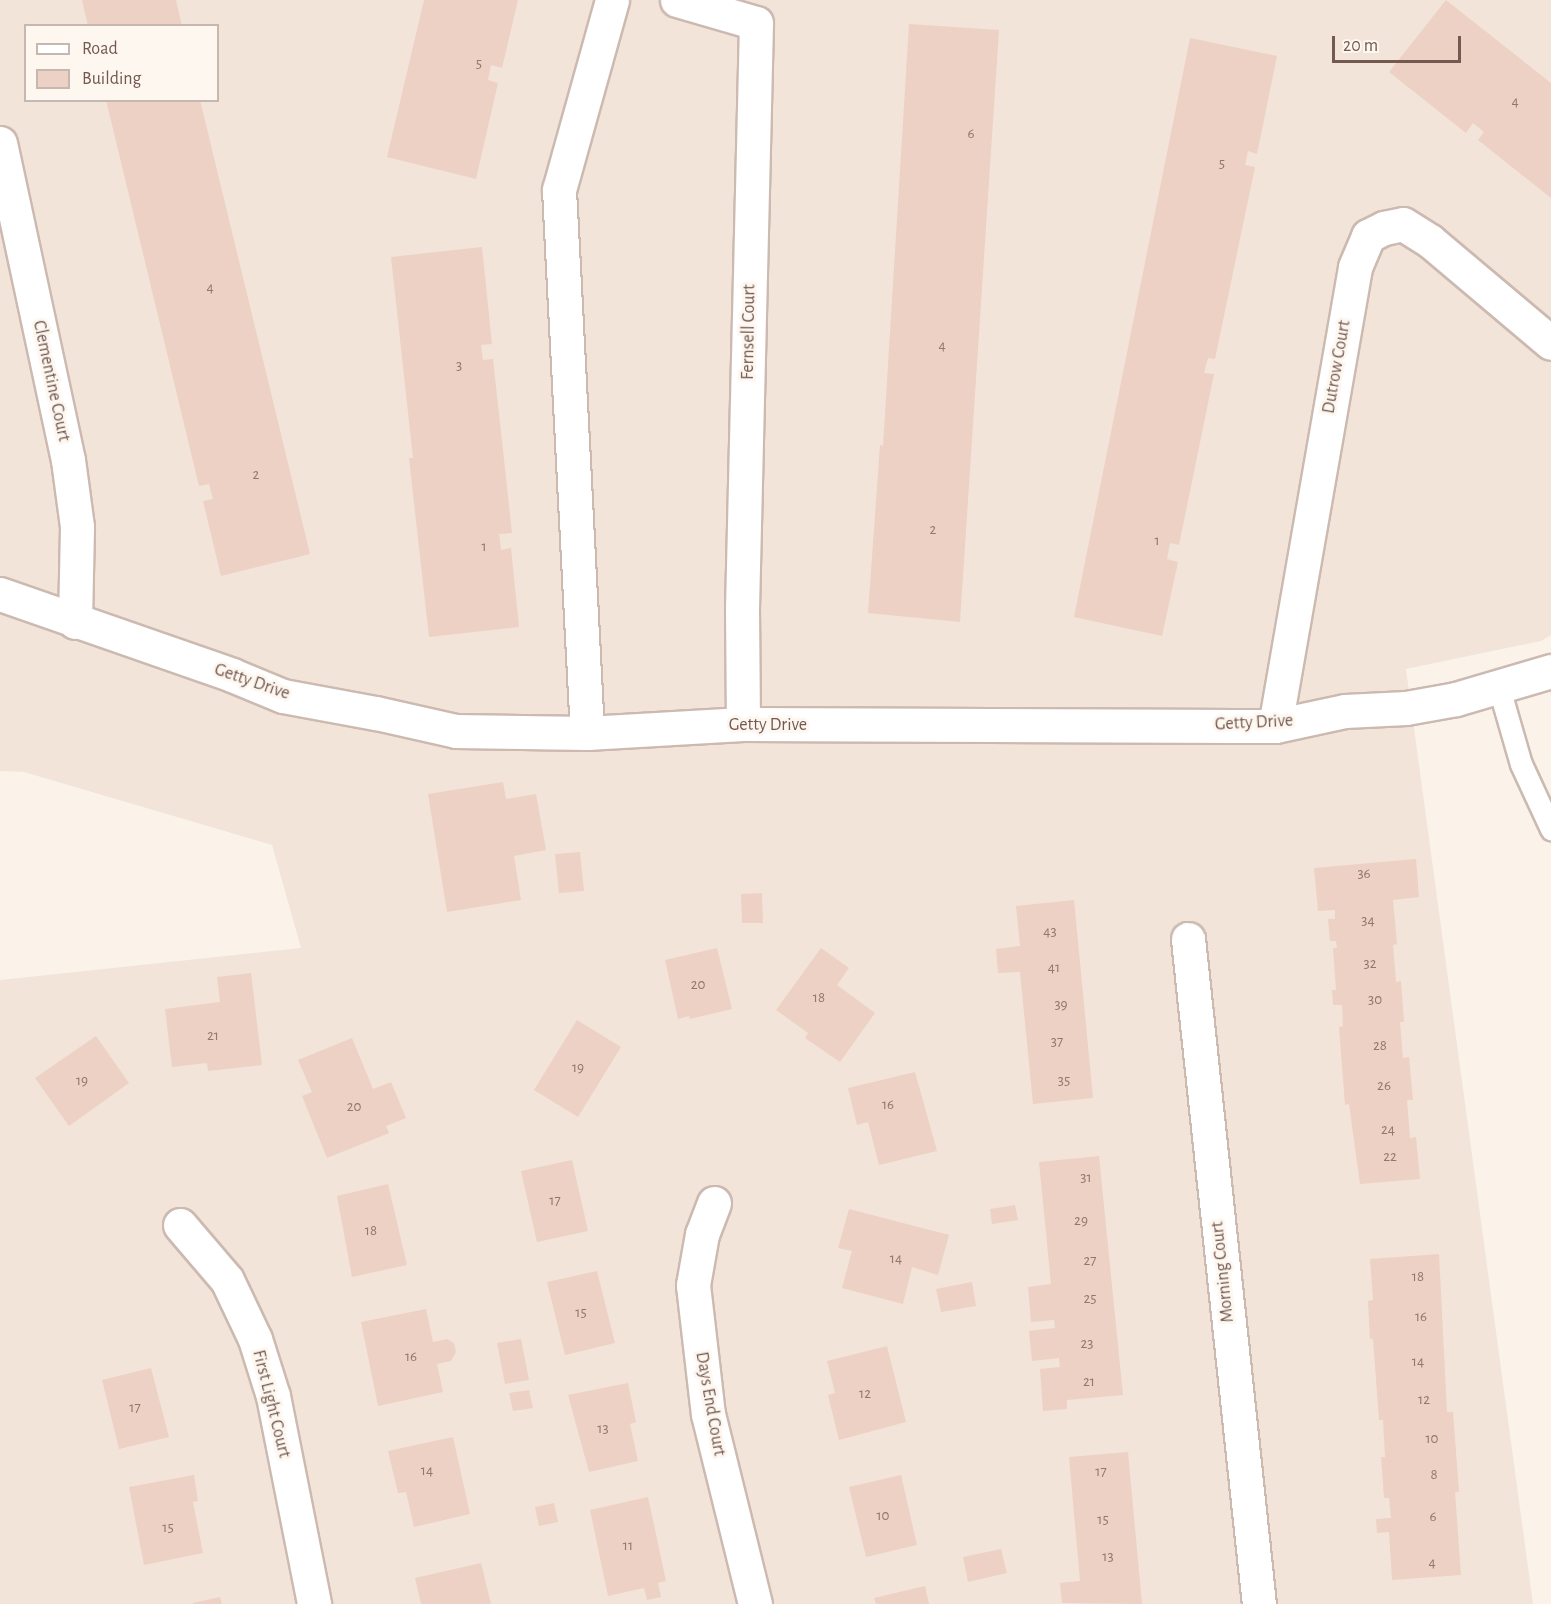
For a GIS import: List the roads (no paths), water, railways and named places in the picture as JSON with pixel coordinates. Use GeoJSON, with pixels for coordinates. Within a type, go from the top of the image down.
{"type":"FeatureCollection","features":[{"type":"Feature","properties":{"kind":"street"},"geometry":{"type":"LineString","coordinates":[[587,733],[559,190],[612,0]]}},
{"type":"Feature","properties":{"kind":"street","name":"Fernsell Court"},"geometry":{"type":"LineString","coordinates":[[677,0],[756,22],[742,609],[743,724]]}},
{"type":"Feature","properties":{"kind":"street","name":"Clementine Court"},"geometry":{"type":"LineString","coordinates":[[0,143],[68,460],[77,527],[75,622]]}},
{"type":"Feature","properties":{"kind":"street","name":"Dutrow Court"},"geometry":{"type":"LineString","coordinates":[[1275,726],[1355,267],[1368,236],[1384,228],[1403,224],[1431,241],[1551,343]]}},
{"type":"Feature","properties":{"kind":"street","name":"Getty Drive"},"geometry":{"type":"LineString","coordinates":[[0,594],[232,675],[283,696],[456,731],[587,733],[743,724],[1275,726],[1345,711],[1406,708],[1499,688],[1551,671]]}},
{"type":"Feature","properties":{"kind":"street","name":"Morning Court"},"geometry":{"type":"LineString","coordinates":[[1188,939],[1259,1604]]}},
{"type":"Feature","properties":{"kind":"street","name":"Days End Court"},"geometry":{"type":"LineString","coordinates":[[714,1203],[702,1234],[693,1285],[708,1414],[755,1604]]}},
{"type":"Feature","properties":{"kind":"street","name":"First Light Court"},"geometry":{"type":"LineString","coordinates":[[180,1225],[227,1280],[255,1338],[273,1396],[314,1604]]}},
{"type":"Feature","properties":{"kind":"lane"},"geometry":{"type":"LineString","coordinates":[[1499,688],[1521,764],[1551,829]]}}]}
